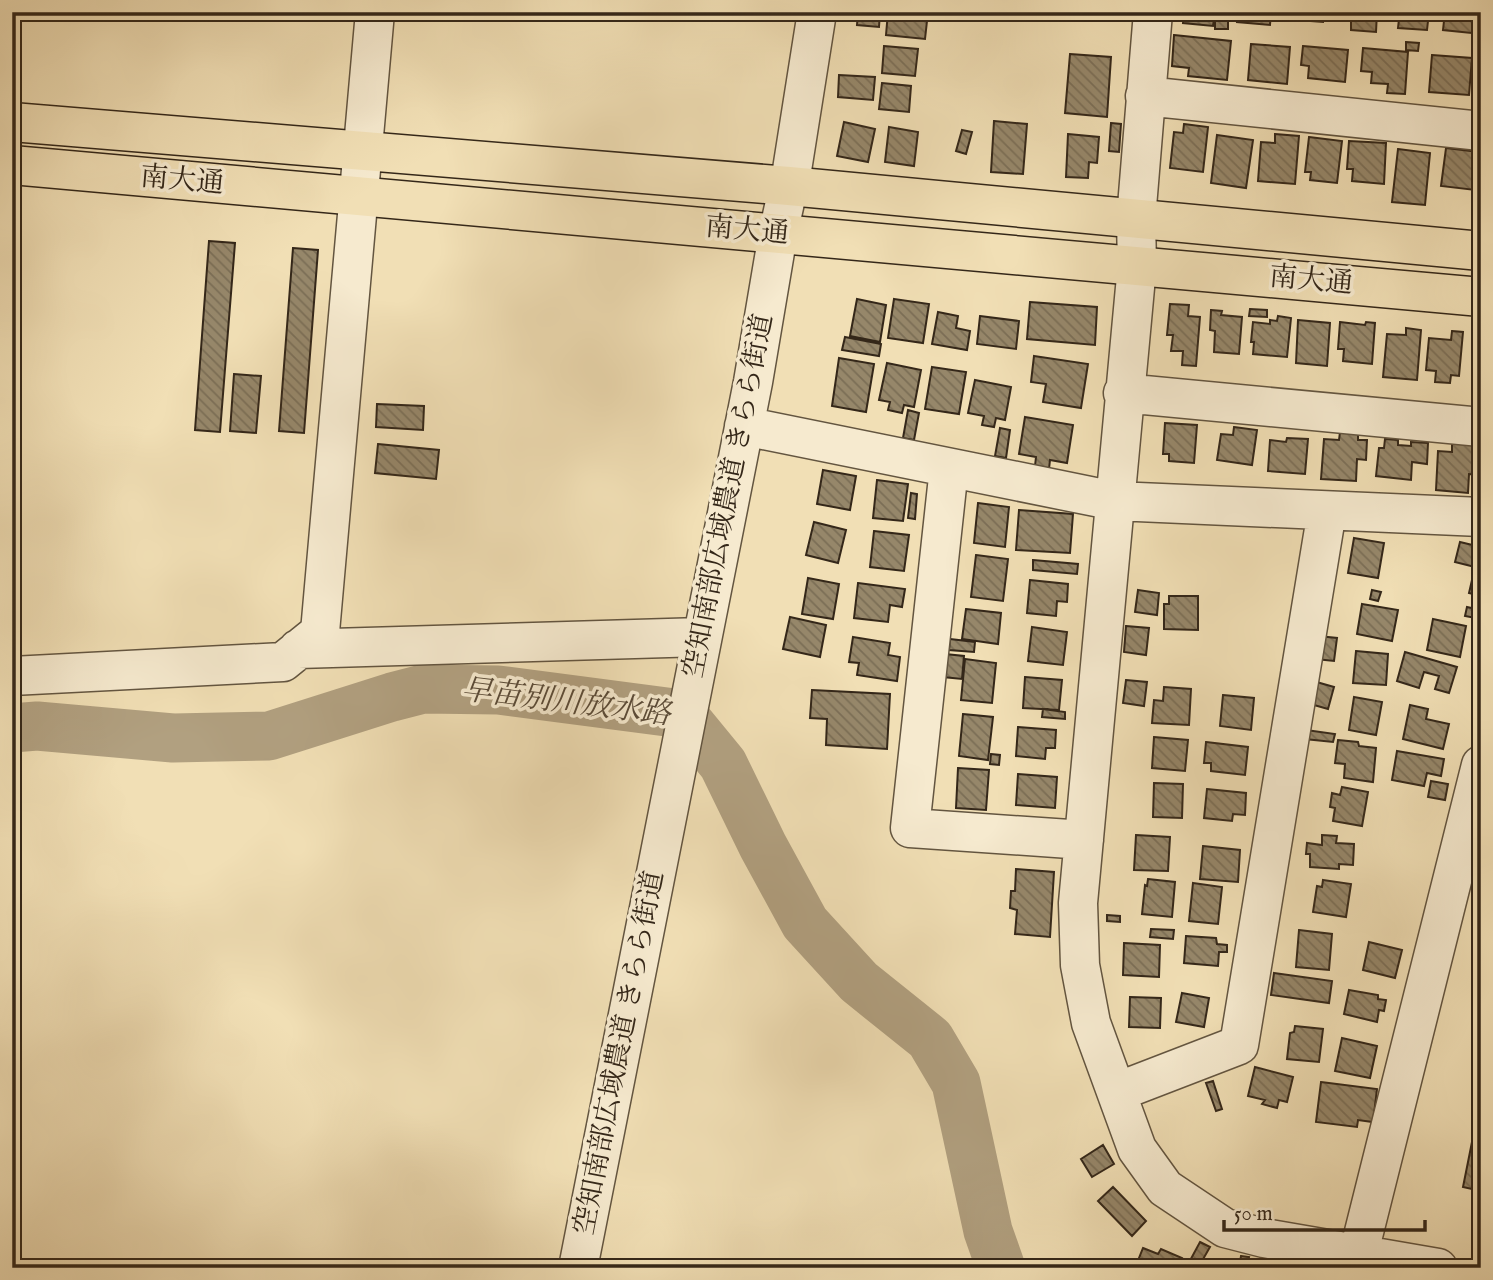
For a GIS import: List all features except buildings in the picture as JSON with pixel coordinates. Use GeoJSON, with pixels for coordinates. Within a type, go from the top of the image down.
{"type":"FeatureCollection","features":[{"type":"Feature","properties":{"kind":"main road","name":"南大通"},"geometry":{"type":"LineString","coordinates":[[12,122],[789,186],[1481,251]]}},
{"type":"Feature","properties":{"kind":"main road","name":"南大通"},"geometry":{"type":"LineString","coordinates":[[12,165],[1481,296]]}},
{"type":"Feature","properties":{"kind":"street"},"geometry":{"type":"LineString","coordinates":[[12,676],[283,662],[320,632],[375,12]]}},
{"type":"Feature","properties":{"kind":"street","name":"空知南部広域農道 きらら街道"},"geometry":{"type":"LineString","coordinates":[[578,1268],[744,426],[789,186],[817,12]]}},
{"type":"Feature","properties":{"kind":"street"},"geometry":{"type":"LineString","coordinates":[[1153,12],[1136,219],[1137,266],[1078,903],[1080,965],[1091,1023],[1137,1149],[1165,1188],[1225,1228],[1356,1261],[1438,1268]]}},
{"type":"Feature","properties":{"kind":"street"},"geometry":{"type":"LineString","coordinates":[[1145,96],[1481,131]]}},
{"type":"Feature","properties":{"kind":"street"},"geometry":{"type":"LineString","coordinates":[[1124,393],[1481,426]]}},
{"type":"Feature","properties":{"kind":"street"},"geometry":{"type":"LineString","coordinates":[[744,426],[1115,501],[1481,517]]}},
{"type":"Feature","properties":{"kind":"street"},"geometry":{"type":"LineString","coordinates":[[949,468],[910,828],[1084,840]]}},
{"type":"Feature","properties":{"kind":"street"},"geometry":{"type":"LineString","coordinates":[[1117,1092],[1239,1045],[1327,511]]}},
{"type":"Feature","properties":{"kind":"street"},"geometry":{"type":"LineString","coordinates":[[298,649],[702,637]]}},
{"type":"Feature","properties":{"kind":"street"},"geometry":{"type":"LineString","coordinates":[[1356,1261],[1481,765]]}},
{"type":"Feature","properties":{"kind":"waterway","name":"早苗別川放水路"},"geometry":{"type":"LineString","coordinates":[[12,728],[37,726],[173,738],[269,736],[423,689],[498,690],[682,714],[723,764],[805,923],[859,982],[930,1039],[956,1083],[988,1231],[1001,1268]]}}]}
